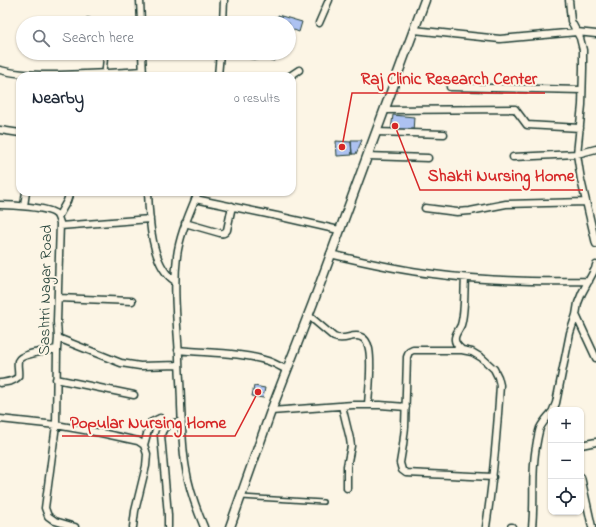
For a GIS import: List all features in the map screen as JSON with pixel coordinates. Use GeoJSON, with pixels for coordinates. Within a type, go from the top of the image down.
{"type":"FeatureCollection","features":[{"type":"Feature","properties":{"kind":"main road"},"geometry":{"type":"LineString","coordinates":[[230,527],[271,411],[425,0]]}},
{"type":"Feature","properties":{"kind":"street"},"geometry":{"type":"LineString","coordinates":[[140,0],[141,16]]}},
{"type":"Feature","properties":{"kind":"street"},"geometry":{"type":"LineString","coordinates":[[223,16],[224,0]]}},
{"type":"Feature","properties":{"kind":"street"},"geometry":{"type":"LineString","coordinates":[[319,23],[329,0]]}},
{"type":"Feature","properties":{"kind":"street"},"geometry":{"type":"LineString","coordinates":[[569,0],[570,21],[577,32],[583,50],[580,128],[577,154],[581,180],[596,244]]}},
{"type":"Feature","properties":{"kind":"street"},"geometry":{"type":"LineString","coordinates":[[414,30],[500,39],[577,32],[596,34]]}},
{"type":"Feature","properties":{"kind":"street"},"geometry":{"type":"LineString","coordinates":[[142,60],[143,72]]}},
{"type":"Feature","properties":{"kind":"street"},"geometry":{"type":"LineString","coordinates":[[218,72],[219,60]]}},
{"type":"Feature","properties":{"kind":"street"},"geometry":{"type":"LineString","coordinates":[[0,70],[16,73]]}},
{"type":"Feature","properties":{"kind":"street"},"geometry":{"type":"LineString","coordinates":[[450,87],[582,90]]}},
{"type":"Feature","properties":{"kind":"street"},"geometry":{"type":"LineString","coordinates":[[384,110],[515,109],[527,125],[580,128]]}},
{"type":"Feature","properties":{"kind":"street"},"geometry":{"type":"LineString","coordinates":[[0,130],[16,132]]}},
{"type":"Feature","properties":{"kind":"street"},"geometry":{"type":"LineString","coordinates":[[376,132],[444,134]]}},
{"type":"Feature","properties":{"kind":"street"},"geometry":{"type":"LineString","coordinates":[[513,157],[577,154],[596,149]]}},
{"type":"Feature","properties":{"kind":"street"},"geometry":{"type":"LineString","coordinates":[[367,156],[428,158]]}},
{"type":"Feature","properties":{"kind":"street"},"geometry":{"type":"LineString","coordinates":[[24,206],[25,196]]}},
{"type":"Feature","properties":{"kind":"street"},"geometry":{"type":"LineString","coordinates":[[58,217],[69,196]]}},
{"type":"Feature","properties":{"kind":"street"},"geometry":{"type":"LineString","coordinates":[[148,196],[154,246],[165,272],[175,281]]}},
{"type":"Feature","properties":{"kind":"street"},"geometry":{"type":"LineString","coordinates":[[197,196],[185,223],[177,254],[175,300],[182,443],[192,496],[204,527]]}},
{"type":"Feature","properties":{"kind":"street"},"geometry":{"type":"LineString","coordinates":[[196,199],[339,230]]}},
{"type":"Feature","properties":{"kind":"street"},"geometry":{"type":"LineString","coordinates":[[425,208],[457,212],[506,204],[586,202]]}},
{"type":"Feature","properties":{"kind":"street","name":"Sashtri Nagar Road"},"geometry":{"type":"LineString","coordinates":[[0,205],[24,206],[51,212],[58,217],[60,223],[56,425],[45,508],[48,516],[55,521],[75,527]]}},
{"type":"Feature","properties":{"kind":"street"},"geometry":{"type":"LineString","coordinates":[[185,223],[223,234],[228,230],[232,206]]}},
{"type":"Feature","properties":{"kind":"street"},"geometry":{"type":"LineString","coordinates":[[60,226],[150,219]]}},
{"type":"Feature","properties":{"kind":"street"},"geometry":{"type":"LineString","coordinates":[[330,254],[389,267],[464,278],[514,281],[589,281]]}},
{"type":"Feature","properties":{"kind":"street"},"geometry":{"type":"LineString","coordinates":[[554,407],[570,333],[578,304],[596,265]]}},
{"type":"Feature","properties":{"kind":"street"},"geometry":{"type":"LineString","coordinates":[[462,350],[455,341],[455,336],[461,325],[463,317],[464,278]]}},
{"type":"Feature","properties":{"kind":"street"},"geometry":{"type":"LineString","coordinates":[[58,298],[132,301]]}},
{"type":"Feature","properties":{"kind":"street"},"geometry":{"type":"LineString","coordinates":[[308,315],[334,337],[344,339],[356,336],[361,337],[366,341],[369,347],[370,359],[368,404]]}},
{"type":"Feature","properties":{"kind":"street"},"geometry":{"type":"LineString","coordinates":[[576,315],[596,358]]}},
{"type":"Feature","properties":{"kind":"street"},"geometry":{"type":"LineString","coordinates":[[58,338],[121,363],[140,366],[179,365]]}},
{"type":"Feature","properties":{"kind":"street"},"geometry":{"type":"LineString","coordinates":[[0,383],[11,382],[18,377],[18,363],[22,356],[57,349]]}},
{"type":"Feature","properties":{"kind":"street"},"geometry":{"type":"LineString","coordinates":[[178,350],[241,355],[269,361],[287,370]]}},
{"type":"Feature","properties":{"kind":"street"},"geometry":{"type":"LineString","coordinates":[[488,526],[493,477],[500,385],[498,377],[494,369],[482,358],[472,352],[462,350],[413,350],[409,352],[407,357],[406,407],[400,463],[402,470],[406,473],[493,477]]}},
{"type":"Feature","properties":{"kind":"street"},"geometry":{"type":"LineString","coordinates":[[56,379],[134,395]]}},
{"type":"Feature","properties":{"kind":"street"},"geometry":{"type":"LineString","coordinates":[[271,411],[368,404],[406,407]]}},
{"type":"Feature","properties":{"kind":"street"},"geometry":{"type":"LineString","coordinates":[[342,406],[350,438],[347,466],[347,488]]}},
{"type":"Feature","properties":{"kind":"street"},"geometry":{"type":"LineString","coordinates":[[532,527],[534,511],[534,458],[540,429],[548,416]]}},
{"type":"Feature","properties":{"kind":"street"},"geometry":{"type":"LineString","coordinates":[[132,527],[146,466],[147,454],[144,445],[150,423],[160,418],[163,430]]}},
{"type":"Feature","properties":{"kind":"street"},"geometry":{"type":"LineString","coordinates":[[0,419],[56,425],[101,433],[138,441],[144,445]]}},
{"type":"Feature","properties":{"kind":"street"},"geometry":{"type":"LineString","coordinates":[[168,527],[161,435],[163,430],[168,425],[182,421]]}},
{"type":"Feature","properties":{"kind":"street"},"geometry":{"type":"LineString","coordinates":[[584,444],[596,442]]}},
{"type":"Feature","properties":{"kind":"street"},"geometry":{"type":"LineString","coordinates":[[581,479],[592,527]]}},
{"type":"Feature","properties":{"kind":"lane"},"geometry":{"type":"LineString","coordinates":[[104,72],[105,60]]}},
{"type":"Feature","properties":{"kind":"lane"},"geometry":{"type":"LineString","coordinates":[[240,497],[323,502]]}},
{"type":"Feature","properties":{"kind":"building"},"geometry":{"type":"Polygon","coordinates":[[[296,20],[302,22],[299,32],[296,31],[296,20]]]}},
{"type":"Feature","properties":{"kind":"building"},"geometry":{"type":"Polygon","coordinates":[[[393,115],[414,117],[413,132],[391,130],[393,115]]]}},
{"type":"Feature","properties":{"kind":"building"},"geometry":{"type":"Polygon","coordinates":[[[351,140],[362,140],[356,154],[352,154],[351,140]]]}},
{"type":"Feature","properties":{"kind":"building"},"geometry":{"type":"Polygon","coordinates":[[[336,141],[351,142],[352,155],[337,156],[336,141]]]}},
{"type":"Feature","properties":{"kind":"building"},"geometry":{"type":"Polygon","coordinates":[[[254,386],[265,388],[263,398],[252,396],[254,386]]]}},
{"type":"Feature","properties":{"kind":"place","name":"Shakti Nursing Home"},"geometry":{"type":"Point","coordinates":[395,126]}},
{"type":"Feature","properties":{"kind":"place","name":"Raj Clinic Research Center"},"geometry":{"type":"Point","coordinates":[342,147]}},
{"type":"Feature","properties":{"kind":"place","name":"Popular Nursing Home"},"geometry":{"type":"Point","coordinates":[258,392]}}]}
